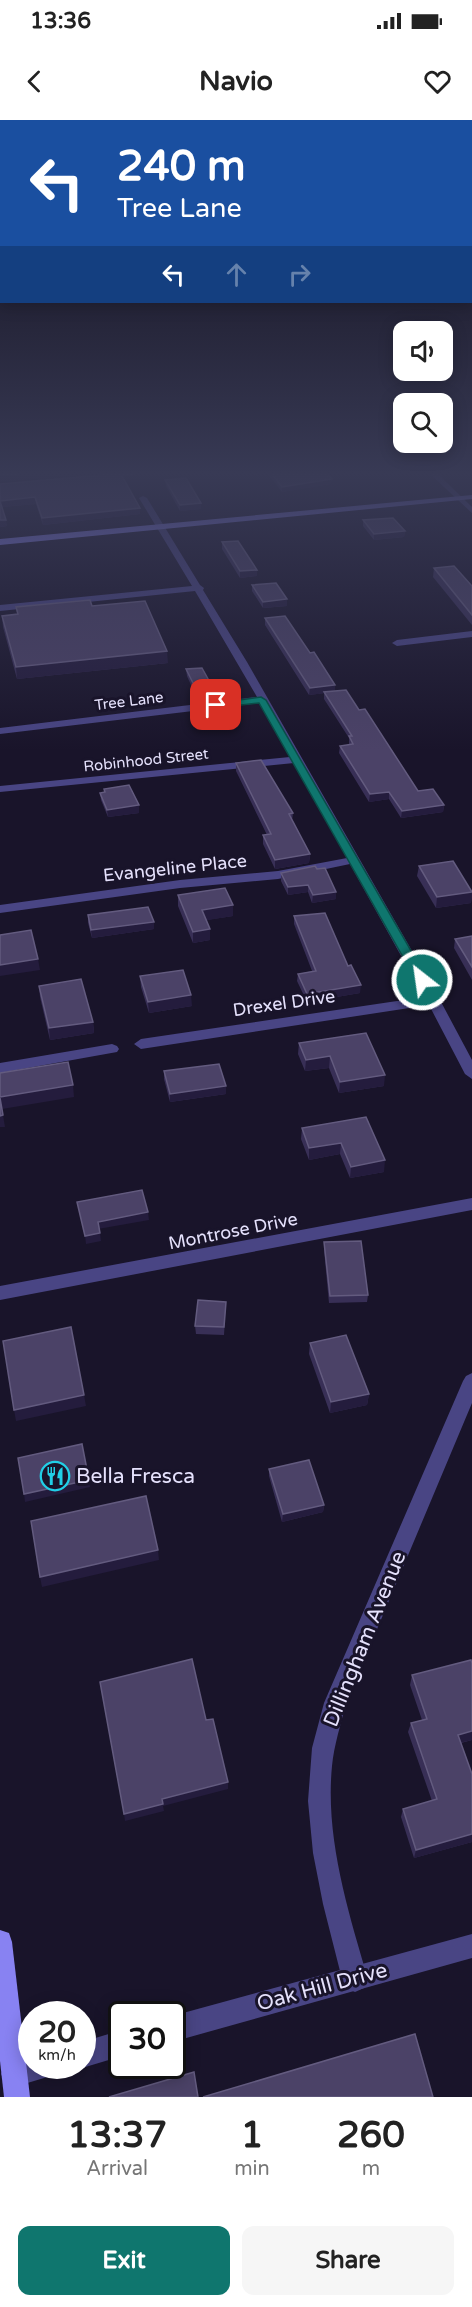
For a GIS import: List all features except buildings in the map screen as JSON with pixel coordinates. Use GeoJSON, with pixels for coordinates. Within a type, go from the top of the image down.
{"type":"FeatureCollection","features":[{"type":"Feature","properties":{"kind":"main road"},"geometry":{"type":"LineString","coordinates":[[0,1942],[16,2086]]}},
{"type":"Feature","properties":{"kind":"street"},"geometry":{"type":"LineString","coordinates":[[186,566],[433,1000],[472,1074]]}},
{"type":"Feature","properties":{"kind":"street"},"geometry":{"type":"LineString","coordinates":[[0,608],[200,588]]}},
{"type":"Feature","properties":{"kind":"street"},"geometry":{"type":"LineString","coordinates":[[397,643],[472,634]]}},
{"type":"Feature","properties":{"kind":"street","name":"Tree Lane"},"geometry":{"type":"LineString","coordinates":[[0,731],[261,700]]}},
{"type":"Feature","properties":{"kind":"street","name":"Robinhood Street"},"geometry":{"type":"LineString","coordinates":[[0,789],[296,760]]}},
{"type":"Feature","properties":{"kind":"street","name":"Evangeline Place"},"geometry":{"type":"LineString","coordinates":[[0,909],[180,884],[278,875],[353,860]]}},
{"type":"Feature","properties":{"kind":"street","name":"Drexel Drive"},"geometry":{"type":"LineString","coordinates":[[141,1044],[433,1000]]}},
{"type":"Feature","properties":{"kind":"street"},"geometry":{"type":"LineString","coordinates":[[0,1068],[112,1049]]}},
{"type":"Feature","properties":{"kind":"street","name":"Montrose Drive"},"geometry":{"type":"LineString","coordinates":[[0,1293],[472,1204]]}},
{"type":"Feature","properties":{"kind":"street","name":"Dillingham Avenue"},"geometry":{"type":"LineString","coordinates":[[355,1979],[331,1891],[321,1831],[320,1774],[324,1748],[335,1703],[472,1381]]}},
{"type":"Feature","properties":{"kind":"street","name":"Oak Hill Drive"},"geometry":{"type":"LineString","coordinates":[[186,2025],[472,1946]]}},
{"type":"Feature","properties":{"kind":"place","name":"Bella Fresca"},"geometry":{"type":"Point","coordinates":[55,1476]}},
{"type":"Feature","properties":{"kind":"route"},"geometry":{"type":"LineString","coordinates":[[216,705],[261,700],[422,980]]}}]}
